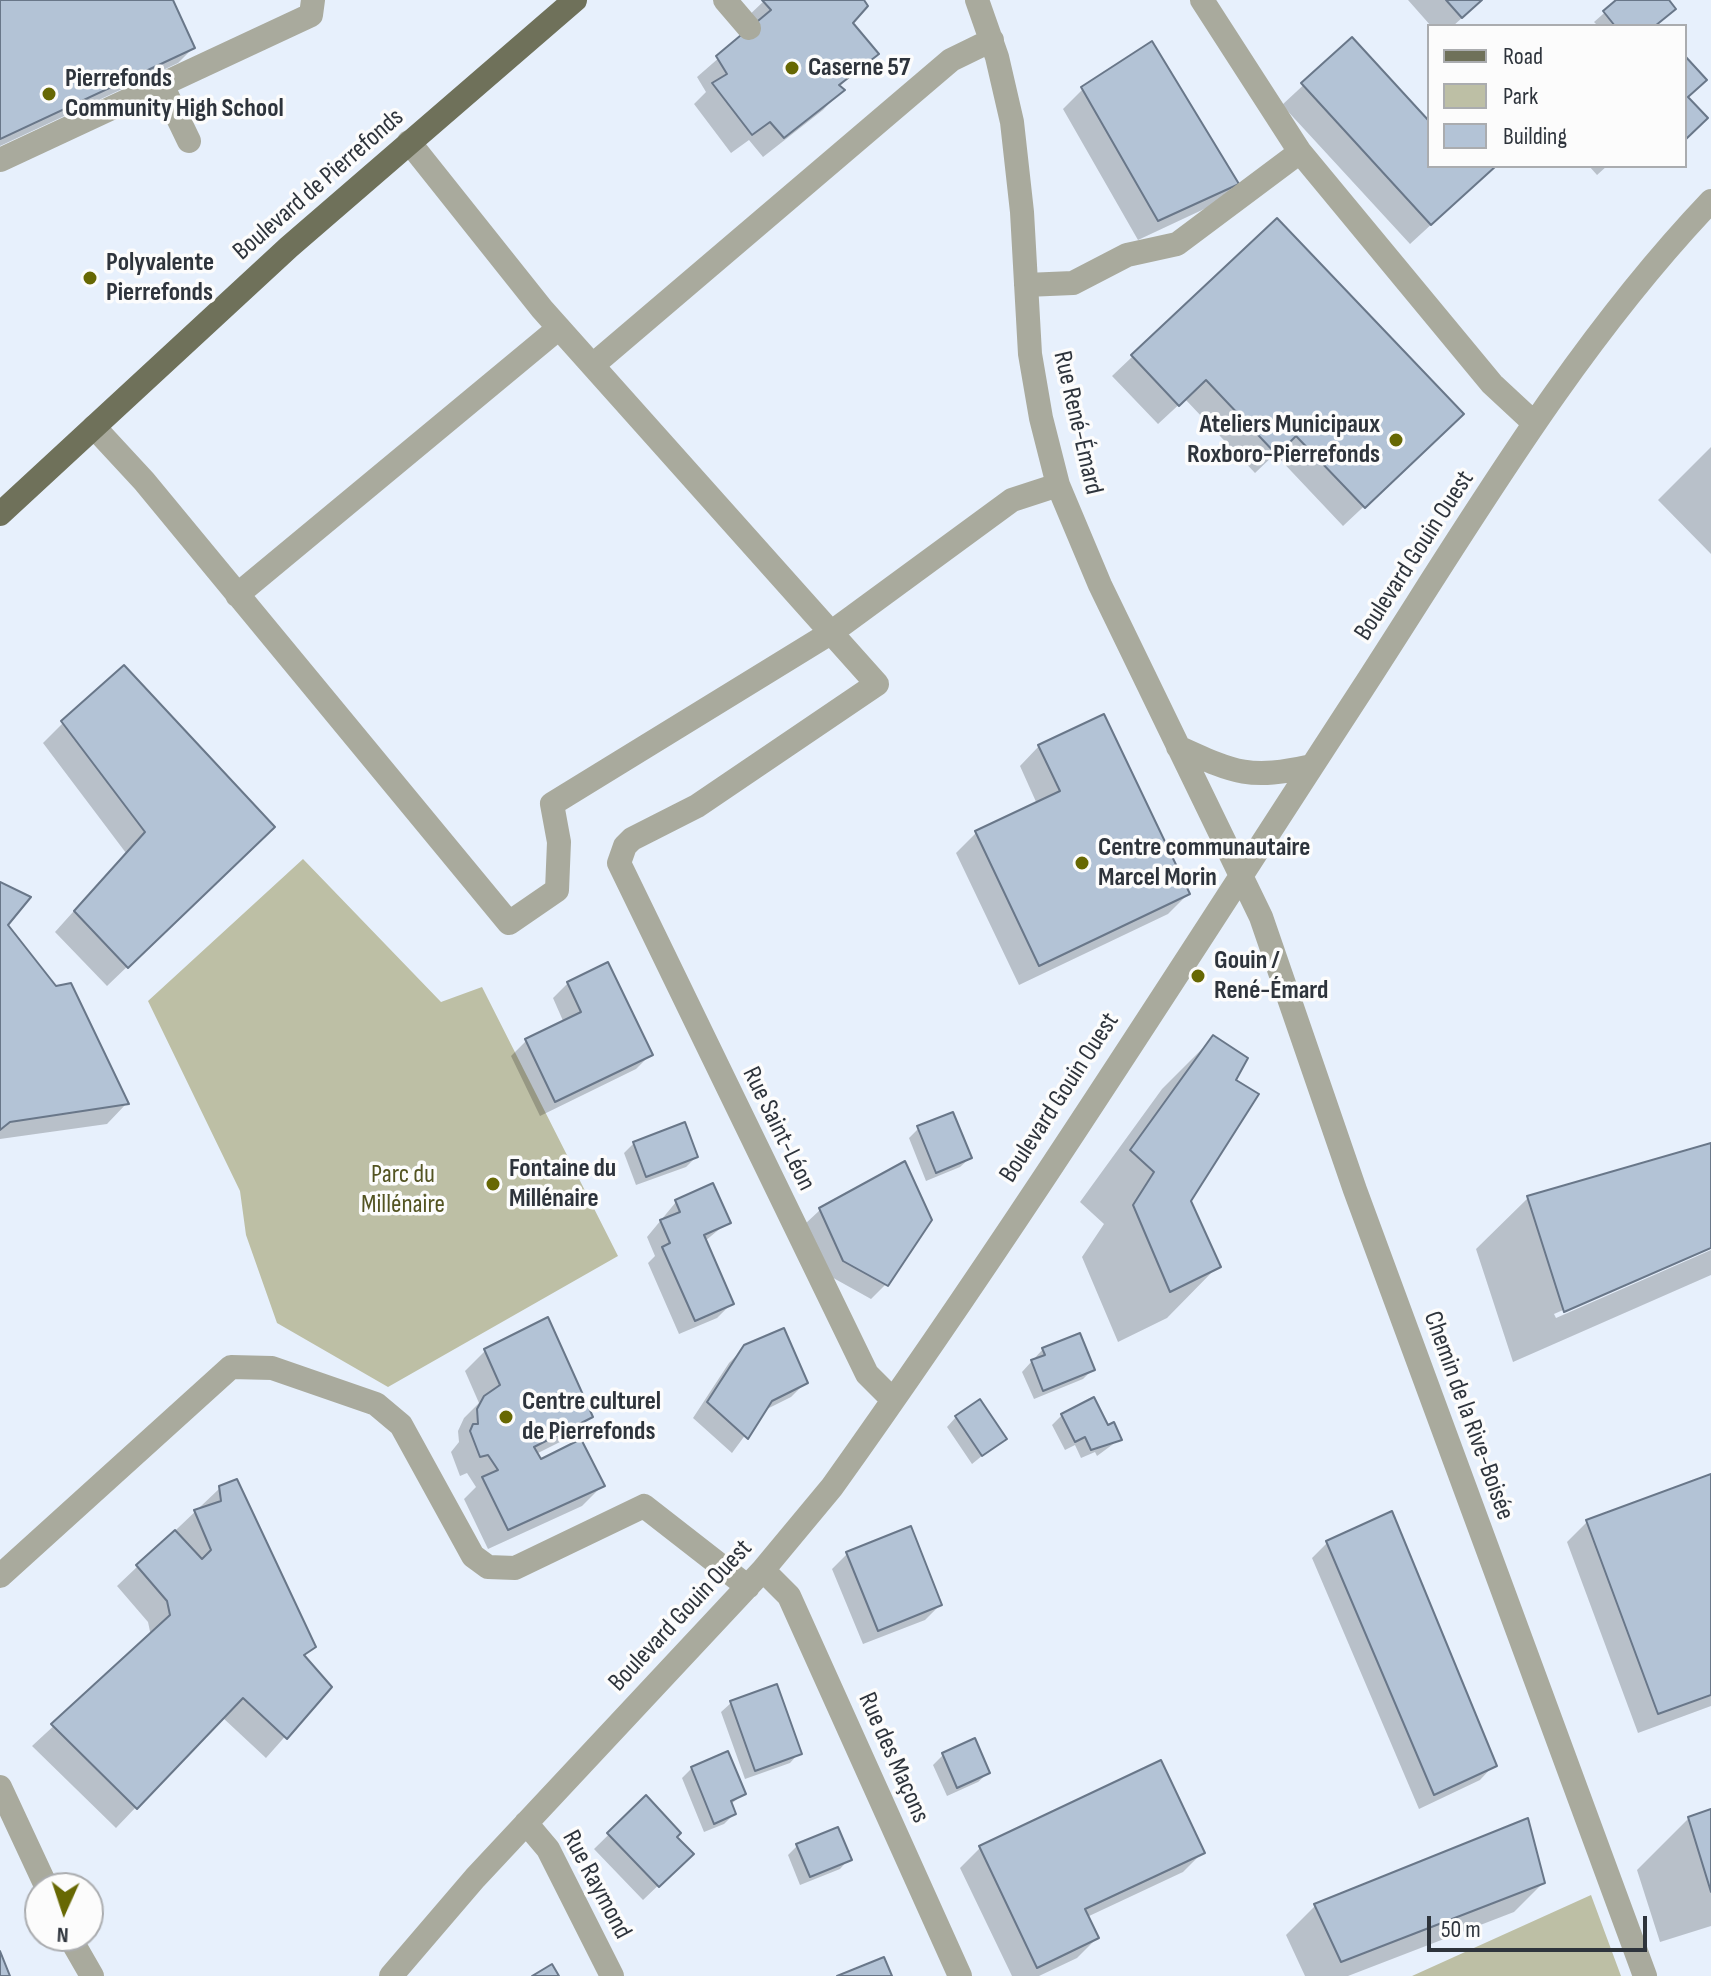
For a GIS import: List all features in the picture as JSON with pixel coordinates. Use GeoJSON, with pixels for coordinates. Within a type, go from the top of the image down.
{"type":"FeatureCollection","features":[{"type":"Feature","properties":{"kind":"main road","name":"Boulevard de Pierrefonds"},"geometry":{"type":"LineString","coordinates":[[0,514],[409,142],[575,0]]}},
{"type":"Feature","properties":{"kind":"street"},"geometry":{"type":"LineString","coordinates":[[0,160],[311,15],[313,0]]}},
{"type":"Feature","properties":{"kind":"street"},"geometry":{"type":"LineString","coordinates":[[725,0],[749,28]]}},
{"type":"Feature","properties":{"kind":"street","name":"Rue René-Émard"},"geometry":{"type":"LineString","coordinates":[[977,0],[992,40],[1012,122],[1033,375],[1058,485],[1100,585],[1241,875]]}},
{"type":"Feature","properties":{"kind":"street"},"geometry":{"type":"LineString","coordinates":[[1202,0],[1300,152],[1492,384],[1534,423]]}},
{"type":"Feature","properties":{"kind":"street"},"geometry":{"type":"LineString","coordinates":[[593,365],[951,60],[992,40]]}},
{"type":"Feature","properties":{"kind":"street"},"geometry":{"type":"LineString","coordinates":[[162,85],[189,141]]}},
{"type":"Feature","properties":{"kind":"street"},"geometry":{"type":"LineString","coordinates":[[409,142],[559,328],[832,632]]}},
{"type":"Feature","properties":{"kind":"street"},"geometry":{"type":"LineString","coordinates":[[1026,285],[1073,283],[1127,255],[1177,244],[1300,152]]}},
{"type":"Feature","properties":{"kind":"street","name":"Boulevard Gouin Ouest"},"geometry":{"type":"LineString","coordinates":[[391,1976],[447,1908],[756,1579],[818,1506],[893,1400],[1241,875],[1534,423],[1632,291],[1711,201]]}},
{"type":"Feature","properties":{"kind":"street"},"geometry":{"type":"LineString","coordinates":[[237,595],[559,328]]}},
{"type":"Feature","properties":{"kind":"street"},"geometry":{"type":"LineString","coordinates":[[94,427],[509,923],[557,890],[559,842],[552,804],[832,632],[1012,500],[1058,485]]}},
{"type":"Feature","properties":{"kind":"street","name":"Rue Saint-Léon"},"geometry":{"type":"LineString","coordinates":[[832,632],[877,684],[697,806],[632,839],[621,856],[623,876],[867,1374],[893,1400]]}},
{"type":"Feature","properties":{"kind":"street"},"geometry":{"type":"LineString","coordinates":[[1178,747],[1244,774],[1273,774],[1312,766]]}},
{"type":"Feature","properties":{"kind":"street","name":"Chemin de la Rive-Boisée"},"geometry":{"type":"LineString","coordinates":[[1241,875],[1286,983],[1355,1190],[1645,1976]]}},
{"type":"Feature","properties":{"kind":"street","name":"Rue des Maçons"},"geometry":{"type":"LineString","coordinates":[[0,1576],[231,1367],[272,1368],[376,1404],[401,1425],[473,1556],[488,1567],[515,1568],[644,1506],[756,1579],[789,1596],[960,1976]]}},
{"type":"Feature","properties":{"kind":"street"},"geometry":{"type":"LineString","coordinates":[[0,1787],[40,1872]]}},
{"type":"Feature","properties":{"kind":"street","name":"Rue Raymond"},"geometry":{"type":"LineString","coordinates":[[526,1823],[548,1849],[612,1976]]}},
{"type":"Feature","properties":{"kind":"street"},"geometry":{"type":"LineString","coordinates":[[78,1952],[92,1976]]}},
{"type":"Feature","properties":{"kind":"green space","name":"Parc du Millénaire"},"geometry":{"type":"Polygon","coordinates":[[[303,859],[441,1002],[482,987],[618,1256],[388,1387],[277,1323],[246,1235],[240,1191],[148,1001],[303,859]]]}},
{"type":"Feature","properties":{"kind":"green space"},"geometry":{"type":"Polygon","coordinates":[[[1591,1895],[1621,1976],[1412,1976],[1591,1895]]]}},
{"type":"Feature","properties":{"kind":"building","name":"Pierrefonds Community High School"},"geometry":{"type":"Polygon","coordinates":[[[0,0],[173,0],[195,48],[0,139],[0,0]]]}},
{"type":"Feature","properties":{"kind":"building","name":"Caserne 57"},"geometry":{"type":"Polygon","coordinates":[[[762,0],[864,0],[868,6],[853,23],[879,54],[839,85],[845,90],[784,138],[770,122],[752,135],[712,83],[727,74],[716,56],[771,10],[762,0]]]}},
{"type":"Feature","properties":{"kind":"building"},"geometry":{"type":"Polygon","coordinates":[[[1446,0],[1482,0],[1462,18],[1446,0]]]}},
{"type":"Feature","properties":{"kind":"building"},"geometry":{"type":"Polygon","coordinates":[[[1616,0],[1669,0],[1676,9],[1657,24],[1613,24],[1603,11],[1616,0]]]}},
{"type":"Feature","properties":{"kind":"building"},"geometry":{"type":"Polygon","coordinates":[[[1352,37],[1427,119],[1427,168],[1494,168],[1431,225],[1301,83],[1352,37]]]}},
{"type":"Feature","properties":{"kind":"building"},"geometry":{"type":"Polygon","coordinates":[[[1152,41],[1239,184],[1158,221],[1081,87],[1152,41]]]}},
{"type":"Feature","properties":{"kind":"building"},"geometry":{"type":"Polygon","coordinates":[[[1687,58],[1707,80],[1688,97],[1708,118],[1687,138],[1687,58]]]}},
{"type":"Feature","properties":{"kind":"building"},"geometry":{"type":"Polygon","coordinates":[[[1277,218],[1464,414],[1365,508],[1296,436],[1277,455],[1206,380],[1179,406],[1131,355],[1277,218]]]}},
{"type":"Feature","properties":{"kind":"building"},"geometry":{"type":"Polygon","coordinates":[[[124,665],[275,827],[128,968],[74,911],[145,832],[61,721],[124,665]]]}},
{"type":"Feature","properties":{"kind":"building","name":"Centre communautaire Marcel Morin"},"geometry":{"type":"Polygon","coordinates":[[[1104,714],[1190,894],[1039,966],[975,831],[1060,791],[1038,745],[1104,714]]]}},
{"type":"Feature","properties":{"kind":"building"},"geometry":{"type":"Polygon","coordinates":[[[0,882],[31,897],[8,925],[56,986],[71,983],[129,1104],[10,1122],[0,1130],[0,882]]]}},
{"type":"Feature","properties":{"kind":"building"},"geometry":{"type":"Polygon","coordinates":[[[608,962],[653,1055],[555,1102],[525,1039],[581,1012],[567,982],[608,962]]]}},
{"type":"Feature","properties":{"kind":"building"},"geometry":{"type":"Polygon","coordinates":[[[1213,1035],[1248,1058],[1236,1080],[1259,1094],[1191,1201],[1221,1267],[1170,1292],[1133,1205],[1154,1172],[1130,1150],[1213,1035]]]}},
{"type":"Feature","properties":{"kind":"building"},"geometry":{"type":"Polygon","coordinates":[[[953,1112],[972,1158],[936,1173],[917,1126],[953,1112]]]}},
{"type":"Feature","properties":{"kind":"building"},"geometry":{"type":"Polygon","coordinates":[[[685,1122],[698,1157],[646,1177],[633,1142],[685,1122]]]}},
{"type":"Feature","properties":{"kind":"building"},"geometry":{"type":"Polygon","coordinates":[[[1711,1143],[1711,1248],[1564,1312],[1527,1196],[1711,1143]]]}},
{"type":"Feature","properties":{"kind":"building"},"geometry":{"type":"Polygon","coordinates":[[[905,1161],[932,1220],[888,1286],[843,1261],[819,1208],[905,1161]]]}},
{"type":"Feature","properties":{"kind":"building"},"geometry":{"type":"Polygon","coordinates":[[[713,1183],[731,1223],[704,1235],[734,1304],[695,1321],[662,1247],[670,1243],[660,1220],[680,1212],[675,1200],[713,1183]]]}},
{"type":"Feature","properties":{"kind":"building"},"geometry":{"type":"Polygon","coordinates":[[[548,1317],[593,1417],[534,1447],[541,1459],[581,1439],[605,1486],[508,1530],[482,1477],[498,1470],[488,1455],[480,1457],[470,1431],[473,1424],[478,1424],[477,1409],[484,1396],[500,1385],[484,1349],[548,1317]]]}},
{"type":"Feature","properties":{"kind":"building"},"geometry":{"type":"Polygon","coordinates":[[[784,1328],[808,1383],[772,1401],[748,1439],[707,1402],[744,1345],[784,1328]]]}},
{"type":"Feature","properties":{"kind":"building"},"geometry":{"type":"Polygon","coordinates":[[[1080,1333],[1095,1370],[1043,1391],[1031,1360],[1045,1355],[1042,1348],[1080,1333]]]}},
{"type":"Feature","properties":{"kind":"building"},"geometry":{"type":"Polygon","coordinates":[[[1094,1397],[1108,1425],[1114,1422],[1122,1440],[1091,1450],[1085,1437],[1075,1442],[1061,1414],[1094,1397]]]}},
{"type":"Feature","properties":{"kind":"building"},"geometry":{"type":"Polygon","coordinates":[[[980,1399],[1007,1439],[982,1456],[955,1416],[980,1399]]]}},
{"type":"Feature","properties":{"kind":"building"},"geometry":{"type":"Polygon","coordinates":[[[1711,1474],[1711,1695],[1658,1714],[1586,1520],[1711,1474]]]}},
{"type":"Feature","properties":{"kind":"building"},"geometry":{"type":"Polygon","coordinates":[[[237,1479],[316,1647],[304,1655],[332,1687],[287,1739],[243,1698],[137,1809],[51,1724],[170,1615],[167,1601],[136,1565],[175,1530],[202,1559],[211,1550],[194,1510],[221,1501],[219,1486],[237,1479]]]}},
{"type":"Feature","properties":{"kind":"building"},"geometry":{"type":"Polygon","coordinates":[[[1392,1511],[1497,1766],[1434,1795],[1326,1541],[1392,1511]]]}},
{"type":"Feature","properties":{"kind":"building"},"geometry":{"type":"Polygon","coordinates":[[[911,1526],[942,1605],[878,1631],[846,1552],[911,1526]]]}},
{"type":"Feature","properties":{"kind":"building"},"geometry":{"type":"Polygon","coordinates":[[[777,1684],[802,1754],[755,1771],[730,1701],[777,1684]]]}},
{"type":"Feature","properties":{"kind":"building"},"geometry":{"type":"Polygon","coordinates":[[[975,1738],[990,1773],[957,1788],[942,1753],[975,1738]]]}},
{"type":"Feature","properties":{"kind":"building"},"geometry":{"type":"Polygon","coordinates":[[[728,1751],[746,1794],[731,1801],[736,1814],[714,1824],[691,1767],[728,1751]]]}},
{"type":"Feature","properties":{"kind":"building"},"geometry":{"type":"Polygon","coordinates":[[[1161,1760],[1205,1853],[1085,1909],[1099,1938],[1037,1968],[979,1846],[1161,1760]]]}},
{"type":"Feature","properties":{"kind":"building"},"geometry":{"type":"Polygon","coordinates":[[[646,1795],[681,1833],[677,1837],[694,1854],[659,1887],[607,1833],[646,1795]]]}},
{"type":"Feature","properties":{"kind":"building"},"geometry":{"type":"Polygon","coordinates":[[[1711,1809],[1711,1892],[1688,1817],[1711,1809]]]}},
{"type":"Feature","properties":{"kind":"building"},"geometry":{"type":"Polygon","coordinates":[[[1528,1818],[1545,1883],[1341,1962],[1314,1904],[1528,1818]]]}},
{"type":"Feature","properties":{"kind":"building"},"geometry":{"type":"Polygon","coordinates":[[[838,1827],[852,1860],[810,1877],[796,1844],[838,1827]]]}},
{"type":"Feature","properties":{"kind":"building"},"geometry":{"type":"Polygon","coordinates":[[[0,1951],[10,1976],[0,1976],[0,1951]]]}},
{"type":"Feature","properties":{"kind":"building"},"geometry":{"type":"Polygon","coordinates":[[[884,1957],[892,1976],[837,1976],[884,1957]]]}},
{"type":"Feature","properties":{"kind":"building"},"geometry":{"type":"Polygon","coordinates":[[[552,1964],[559,1976],[532,1976],[552,1964]]]}},
{"type":"Feature","properties":{"kind":"place","name":"Caserne 57"},"geometry":{"type":"Point","coordinates":[792,68]}},
{"type":"Feature","properties":{"kind":"place","name":"Pierrefonds Community High School"},"geometry":{"type":"Point","coordinates":[49,94]}},
{"type":"Feature","properties":{"kind":"place","name":"Polyvalente Pierrefonds"},"geometry":{"type":"Point","coordinates":[90,278]}},
{"type":"Feature","properties":{"kind":"place","name":"Ateliers Municipaux Roxboro-Pierrefonds"},"geometry":{"type":"Point","coordinates":[1396,440]}},
{"type":"Feature","properties":{"kind":"place","name":"Centre communautaire Marcel Morin"},"geometry":{"type":"Point","coordinates":[1082,863]}},
{"type":"Feature","properties":{"kind":"place","name":"Gouin / René-Émard"},"geometry":{"type":"Point","coordinates":[1198,976]}},
{"type":"Feature","properties":{"kind":"place","name":"Fontaine du Millénaire"},"geometry":{"type":"Point","coordinates":[493,1184]}},
{"type":"Feature","properties":{"kind":"place","name":"Centre culturel de Pierrefonds"},"geometry":{"type":"Point","coordinates":[506,1417]}}]}
